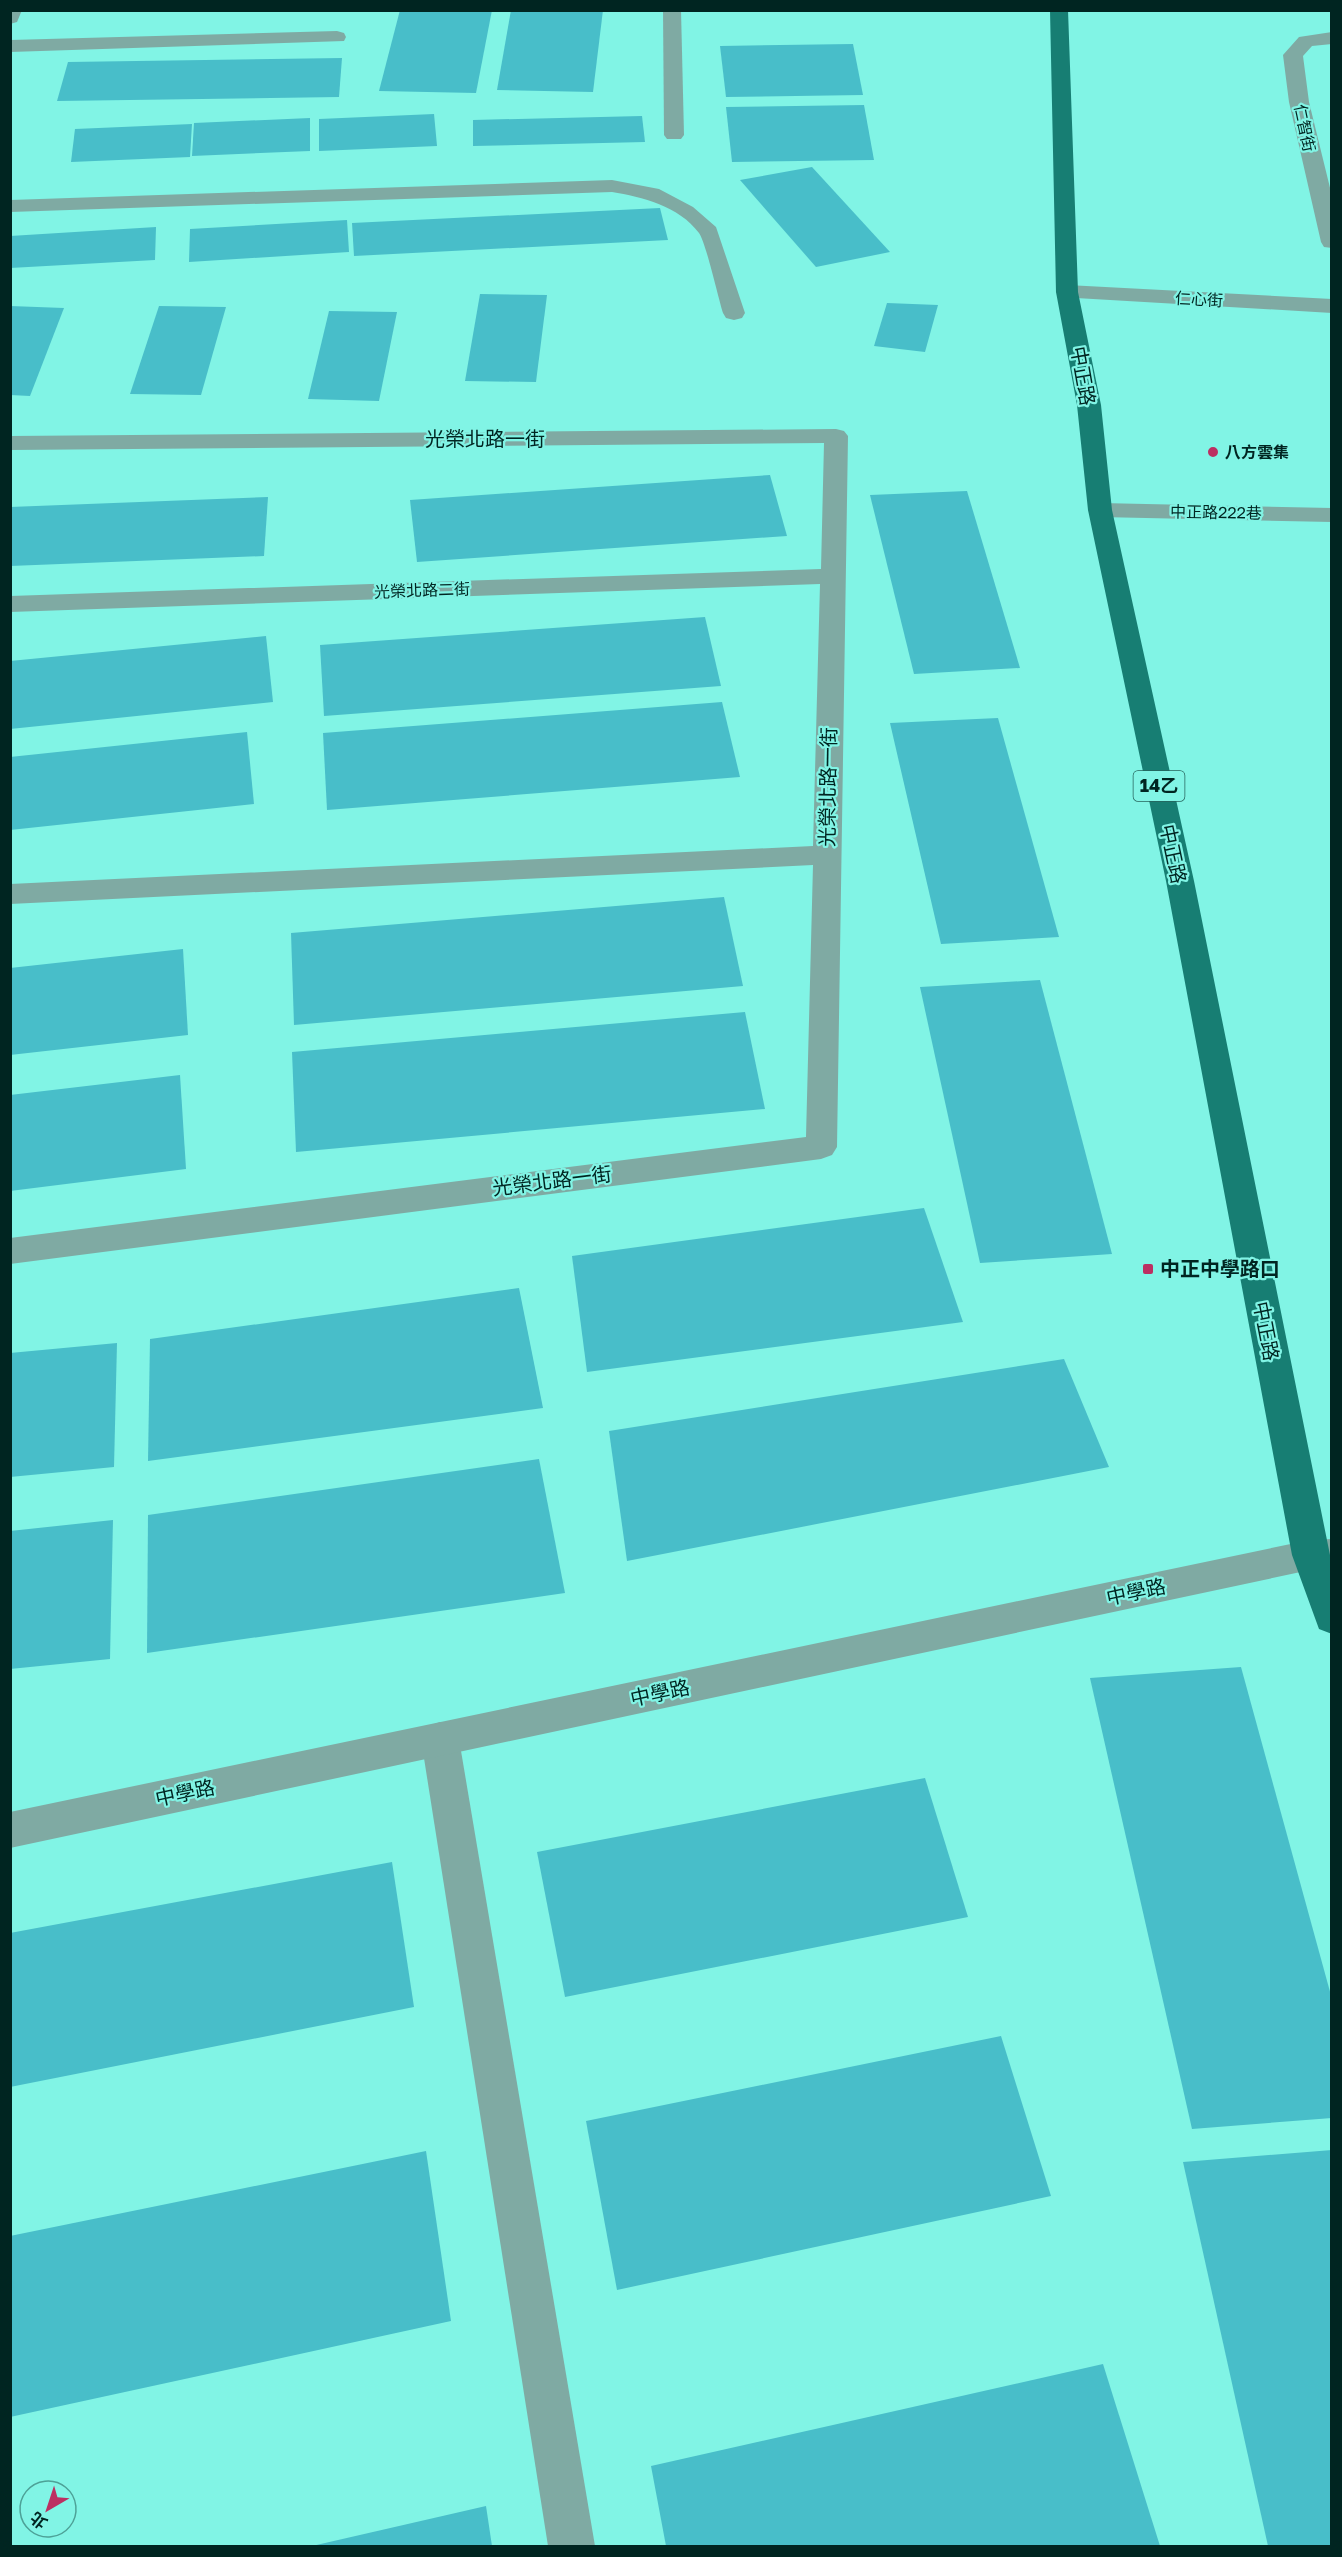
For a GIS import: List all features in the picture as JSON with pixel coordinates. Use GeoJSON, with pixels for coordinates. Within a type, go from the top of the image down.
{"type":"FeatureCollection","features":[{"type":"Feature","properties":{"kind":"main road","name":"中正路"},"geometry":{"type":"LineString","coordinates":[[1059,10],[1067,292],[1089,405],[1100,510],[1180,881],[1321,1555],[1332,1618]]}},
{"type":"Feature","properties":{"kind":"street"},"geometry":{"type":"LineString","coordinates":[[10,18],[13,10]]}},
{"type":"Feature","properties":{"kind":"street"},"geometry":{"type":"LineString","coordinates":[[672,10],[674,135]]}},
{"type":"Feature","properties":{"kind":"street"},"geometry":{"type":"LineString","coordinates":[[10,46],[337,37]]}},
{"type":"Feature","properties":{"kind":"street","name":"仁智街"},"geometry":{"type":"LineString","coordinates":[[1332,38],[1306,41],[1293,55],[1299,102],[1332,242]]}},
{"type":"Feature","properties":{"kind":"street"},"geometry":{"type":"LineString","coordinates":[[10,206],[612,186],[652,194],[686,210],[709,231],[734,313]]}},
{"type":"Feature","properties":{"kind":"street","name":"仁心街"},"geometry":{"type":"LineString","coordinates":[[1067,292],[1332,306]]}},
{"type":"Feature","properties":{"kind":"street","name":"光榮北路一街"},"geometry":{"type":"LineString","coordinates":[[10,442],[836,436],[821,1146],[10,1251]]}},
{"type":"Feature","properties":{"kind":"street","name":"中正路222巷"},"geometry":{"type":"LineString","coordinates":[[1100,510],[1332,514]]}},
{"type":"Feature","properties":{"kind":"street","name":"光榮北路二街"},"geometry":{"type":"LineString","coordinates":[[10,604],[833,576]]}},
{"type":"Feature","properties":{"kind":"street"},"geometry":{"type":"LineString","coordinates":[[10,894],[827,855]]}},
{"type":"Feature","properties":{"kind":"street","name":"中學路"},"geometry":{"type":"LineString","coordinates":[[10,1830],[1321,1555]]}},
{"type":"Feature","properties":{"kind":"street"},"geometry":{"type":"LineString","coordinates":[[440,1739],[572,2547]]}},
{"type":"Feature","properties":{"kind":"building"},"geometry":{"type":"Polygon","coordinates":[[[400,10],[492,10],[476,93],[379,91],[400,10]]]}},
{"type":"Feature","properties":{"kind":"building"},"geometry":{"type":"Polygon","coordinates":[[[511,10],[603,10],[593,92],[497,90],[511,10]]]}},
{"type":"Feature","properties":{"kind":"building"},"geometry":{"type":"Polygon","coordinates":[[[853,44],[863,95],[726,97],[720,46],[853,44]]]}},
{"type":"Feature","properties":{"kind":"building"},"geometry":{"type":"Polygon","coordinates":[[[342,58],[339,97],[57,101],[68,62],[342,58]]]}},
{"type":"Feature","properties":{"kind":"building"},"geometry":{"type":"Polygon","coordinates":[[[864,105],[874,160],[732,162],[726,107],[864,105]]]}},
{"type":"Feature","properties":{"kind":"building"},"geometry":{"type":"Polygon","coordinates":[[[434,114],[437,146],[319,151],[319,119],[434,114]]]}},
{"type":"Feature","properties":{"kind":"building"},"geometry":{"type":"Polygon","coordinates":[[[642,116],[645,142],[473,146],[473,120],[642,116]]]}},
{"type":"Feature","properties":{"kind":"building"},"geometry":{"type":"Polygon","coordinates":[[[310,118],[310,151],[192,156],[194,123],[310,118]]]}},
{"type":"Feature","properties":{"kind":"building"},"geometry":{"type":"Polygon","coordinates":[[[192,124],[190,157],[71,162],[75,129],[192,124]]]}},
{"type":"Feature","properties":{"kind":"building"},"geometry":{"type":"Polygon","coordinates":[[[812,167],[890,252],[816,267],[740,180],[812,167]]]}},
{"type":"Feature","properties":{"kind":"building"},"geometry":{"type":"Polygon","coordinates":[[[660,208],[668,240],[354,256],[352,223],[660,208]]]}},
{"type":"Feature","properties":{"kind":"building"},"geometry":{"type":"Polygon","coordinates":[[[347,220],[349,252],[189,262],[190,229],[347,220]]]}},
{"type":"Feature","properties":{"kind":"building"},"geometry":{"type":"Polygon","coordinates":[[[156,227],[155,260],[10,268],[10,236],[156,227]]]}},
{"type":"Feature","properties":{"kind":"building"},"geometry":{"type":"Polygon","coordinates":[[[480,294],[547,295],[536,382],[465,381],[480,294]]]}},
{"type":"Feature","properties":{"kind":"building"},"geometry":{"type":"Polygon","coordinates":[[[887,303],[938,305],[925,352],[874,346],[887,303]]]}},
{"type":"Feature","properties":{"kind":"building"},"geometry":{"type":"Polygon","coordinates":[[[10,306],[64,308],[30,396],[10,395],[10,306]]]}},
{"type":"Feature","properties":{"kind":"building"},"geometry":{"type":"Polygon","coordinates":[[[159,306],[226,307],[201,395],[130,394],[159,306]]]}},
{"type":"Feature","properties":{"kind":"building"},"geometry":{"type":"Polygon","coordinates":[[[329,311],[397,312],[379,401],[308,399],[329,311]]]}},
{"type":"Feature","properties":{"kind":"building"},"geometry":{"type":"Polygon","coordinates":[[[770,475],[787,536],[417,562],[410,500],[770,475]]]}},
{"type":"Feature","properties":{"kind":"building"},"geometry":{"type":"Polygon","coordinates":[[[967,491],[1020,668],[914,674],[870,495],[967,491]]]}},
{"type":"Feature","properties":{"kind":"building"},"geometry":{"type":"Polygon","coordinates":[[[268,497],[264,556],[10,566],[10,507],[268,497]]]}},
{"type":"Feature","properties":{"kind":"building"},"geometry":{"type":"Polygon","coordinates":[[[705,617],[721,686],[324,716],[320,645],[705,617]]]}},
{"type":"Feature","properties":{"kind":"building"},"geometry":{"type":"Polygon","coordinates":[[[266,636],[273,702],[10,729],[10,661],[266,636]]]}},
{"type":"Feature","properties":{"kind":"building"},"geometry":{"type":"Polygon","coordinates":[[[722,702],[740,777],[327,810],[323,733],[722,702]]]}},
{"type":"Feature","properties":{"kind":"building"},"geometry":{"type":"Polygon","coordinates":[[[998,718],[1059,937],[941,944],[890,723],[998,718]]]}},
{"type":"Feature","properties":{"kind":"building"},"geometry":{"type":"Polygon","coordinates":[[[247,732],[254,804],[10,830],[10,757],[247,732]]]}},
{"type":"Feature","properties":{"kind":"building"},"geometry":{"type":"Polygon","coordinates":[[[724,897],[743,986],[294,1025],[291,933],[724,897]]]}},
{"type":"Feature","properties":{"kind":"building"},"geometry":{"type":"Polygon","coordinates":[[[183,949],[188,1035],[10,1055],[10,968],[183,949]]]}},
{"type":"Feature","properties":{"kind":"building"},"geometry":{"type":"Polygon","coordinates":[[[1040,980],[1112,1254],[980,1263],[920,987],[1040,980]]]}},
{"type":"Feature","properties":{"kind":"building"},"geometry":{"type":"Polygon","coordinates":[[[745,1012],[765,1109],[296,1152],[292,1052],[745,1012]]]}},
{"type":"Feature","properties":{"kind":"building"},"geometry":{"type":"Polygon","coordinates":[[[180,1075],[186,1169],[10,1191],[10,1095],[180,1075]]]}},
{"type":"Feature","properties":{"kind":"building"},"geometry":{"type":"Polygon","coordinates":[[[924,1208],[963,1322],[587,1372],[572,1256],[924,1208]]]}},
{"type":"Feature","properties":{"kind":"building"},"geometry":{"type":"Polygon","coordinates":[[[519,1288],[543,1408],[148,1461],[150,1339],[519,1288]]]}},
{"type":"Feature","properties":{"kind":"building"},"geometry":{"type":"Polygon","coordinates":[[[117,1343],[114,1467],[10,1477],[10,1353],[117,1343]]]}},
{"type":"Feature","properties":{"kind":"building"},"geometry":{"type":"Polygon","coordinates":[[[1064,1359],[1109,1467],[627,1561],[609,1431],[1064,1359]]]}},
{"type":"Feature","properties":{"kind":"building"},"geometry":{"type":"Polygon","coordinates":[[[539,1459],[565,1593],[147,1653],[148,1515],[539,1459]]]}},
{"type":"Feature","properties":{"kind":"building"},"geometry":{"type":"Polygon","coordinates":[[[113,1520],[110,1659],[10,1669],[10,1531],[113,1520]]]}},
{"type":"Feature","properties":{"kind":"building"},"geometry":{"type":"Polygon","coordinates":[[[1241,1667],[1332,1999],[1332,2118],[1192,2129],[1090,1678],[1241,1667]]]}},
{"type":"Feature","properties":{"kind":"building"},"geometry":{"type":"Polygon","coordinates":[[[925,1778],[968,1917],[565,1997],[537,1852],[925,1778]]]}},
{"type":"Feature","properties":{"kind":"building"},"geometry":{"type":"Polygon","coordinates":[[[392,1862],[414,2007],[10,2087],[10,1933],[392,1862]]]}},
{"type":"Feature","properties":{"kind":"building"},"geometry":{"type":"Polygon","coordinates":[[[1001,2036],[1051,2196],[617,2290],[586,2121],[1001,2036]]]}},
{"type":"Feature","properties":{"kind":"building"},"geometry":{"type":"Polygon","coordinates":[[[1332,2150],[1332,2546],[1268,2546],[1183,2162],[1332,2150]]]}},
{"type":"Feature","properties":{"kind":"building"},"geometry":{"type":"Polygon","coordinates":[[[426,2151],[451,2321],[10,2417],[10,2236],[426,2151]]]}},
{"type":"Feature","properties":{"kind":"building"},"geometry":{"type":"Polygon","coordinates":[[[1103,2364],[1160,2546],[666,2546],[651,2466],[1103,2364]]]}},
{"type":"Feature","properties":{"kind":"building"},"geometry":{"type":"Polygon","coordinates":[[[486,2506],[492,2546],[312,2546],[486,2506]]]}},
{"type":"Feature","properties":{"kind":"place","name":"八方雲集"},"geometry":{"type":"Point","coordinates":[1213,452]}},
{"type":"Feature","properties":{"kind":"place","name":"中正中學路口"},"geometry":{"type":"Point","coordinates":[1148,1269]}}]}
